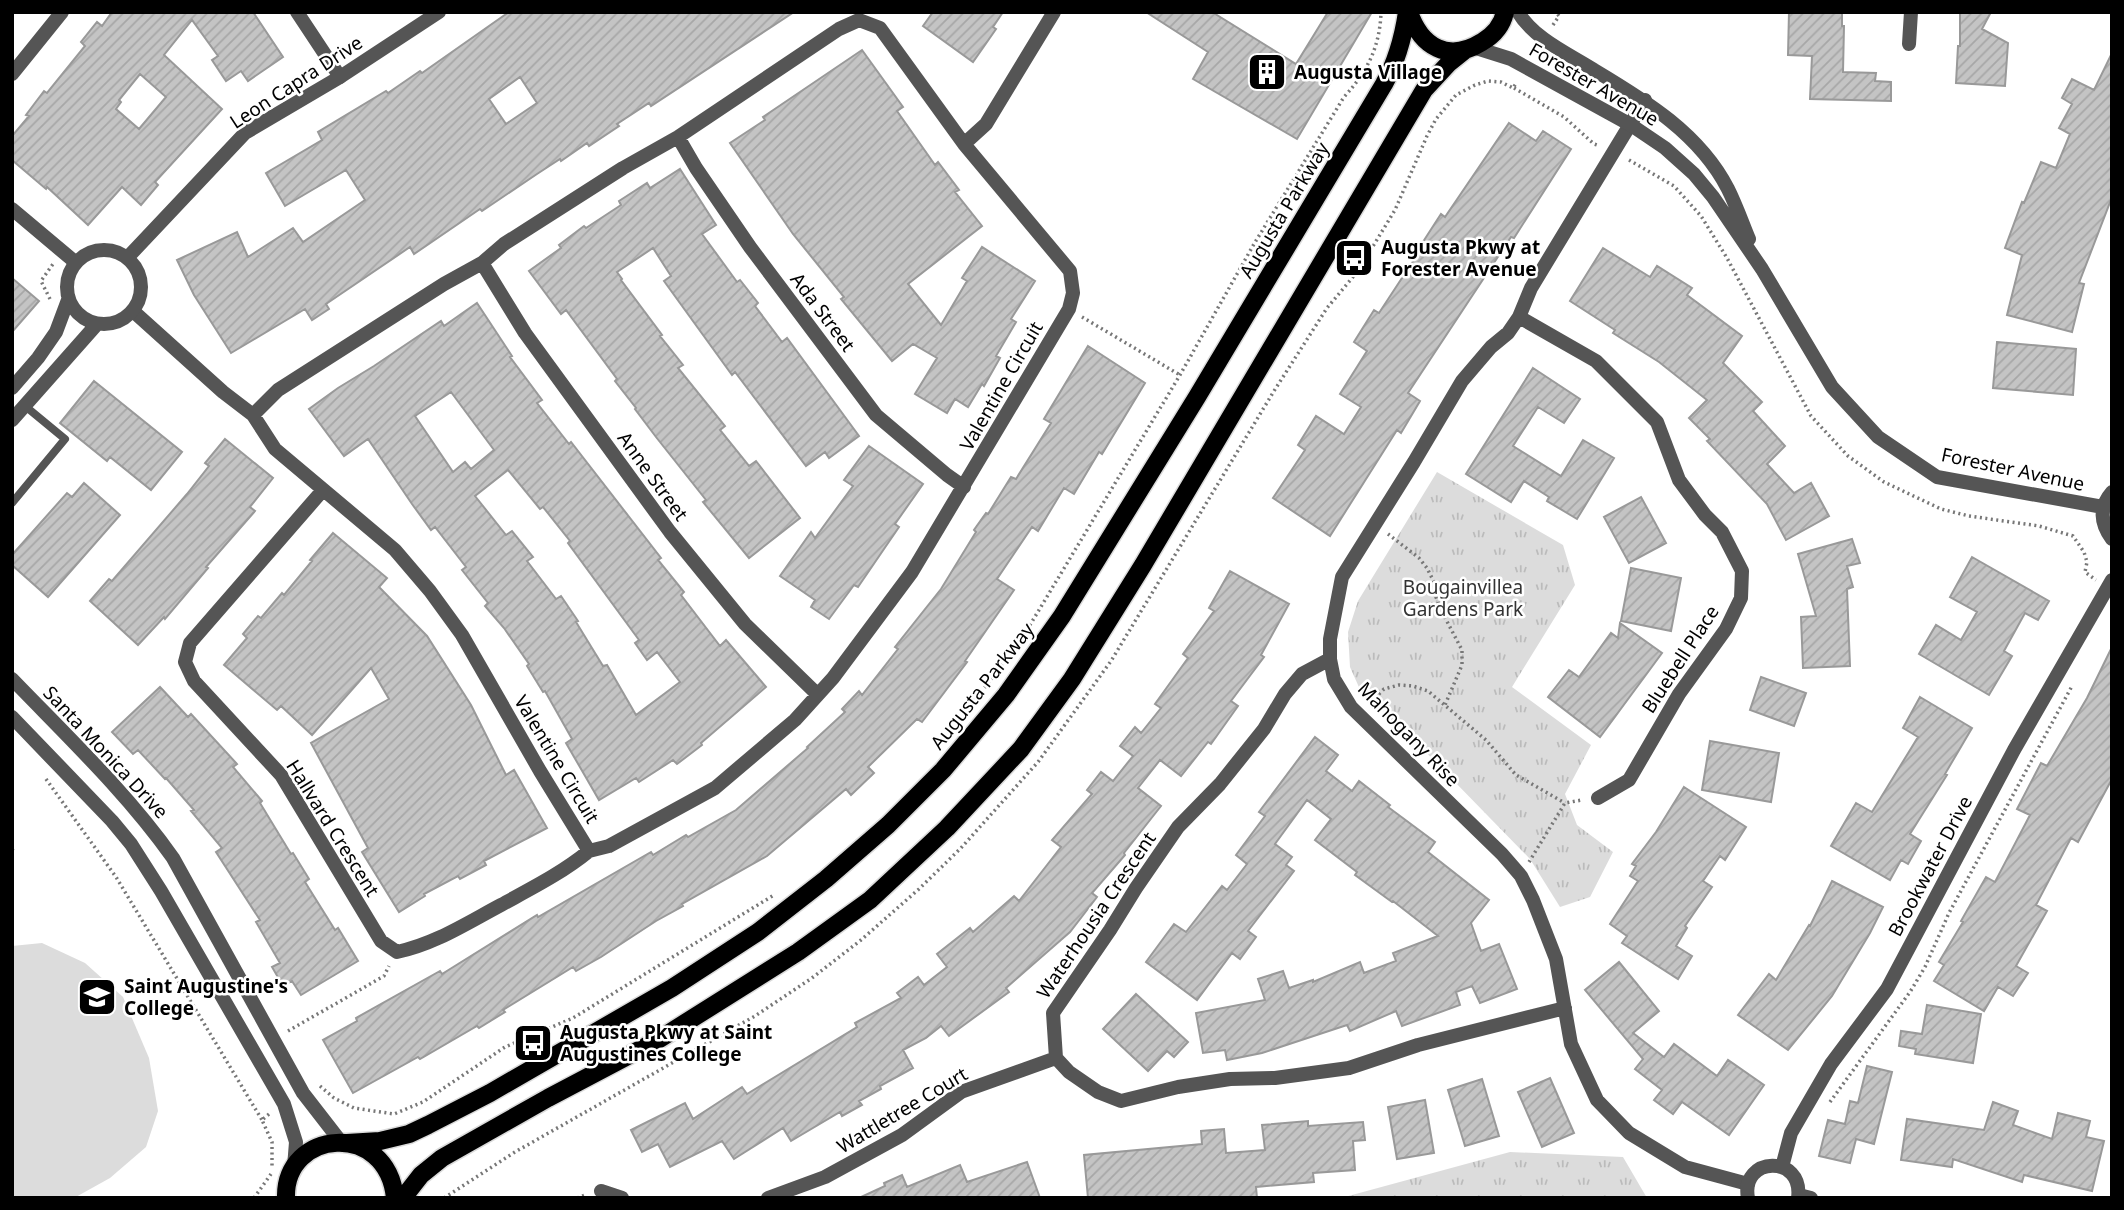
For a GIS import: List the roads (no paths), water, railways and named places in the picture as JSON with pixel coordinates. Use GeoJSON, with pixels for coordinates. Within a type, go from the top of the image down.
{"type":"FeatureCollection","features":[{"type":"Feature","properties":{"kind":"main road"},"geometry":{"type":"LineString","coordinates":[[1408,12],[1416,29],[1432,46],[1444,51],[1469,49]]}},
{"type":"Feature","properties":{"kind":"main road","name":"Augusta Parkway"},"geometry":{"type":"LineString","coordinates":[[292,1172],[303,1156],[327,1143],[380,1141],[409,1134],[490,1093],[672,988],[758,932],[826,879],[888,825],[943,770],[1014,684],[1062,617],[1394,67],[1408,12]]}},
{"type":"Feature","properties":{"kind":"main road"},"geometry":{"type":"LineString","coordinates":[[403,1198],[421,1175],[457,1149],[658,1040],[839,923],[870,900],[947,828],[1021,749],[1072,680],[1136,576],[1424,90],[1448,64],[1495,32],[1503,21],[1505,12]]}},
{"type":"Feature","properties":{"kind":"main road"},"geometry":{"type":"LineString","coordinates":[[344,1142],[362,1147],[381,1161],[393,1182],[394,1198]]}},
{"type":"Feature","properties":{"kind":"main road"},"geometry":{"type":"LineString","coordinates":[[270,1198],[292,1172]]}},
{"type":"Feature","properties":{"kind":"main road"},"geometry":{"type":"LineString","coordinates":[[286,1198],[292,1172]]}},
{"type":"Feature","properties":{"kind":"street"},"geometry":{"type":"LineString","coordinates":[[12,74],[62,12]]}},
{"type":"Feature","properties":{"kind":"street"},"geometry":{"type":"LineString","coordinates":[[297,12],[340,77]]}},
{"type":"Feature","properties":{"kind":"street","name":"Leon Capra Drive"},"geometry":{"type":"LineString","coordinates":[[128,257],[245,133],[340,77],[439,12]]}},
{"type":"Feature","properties":{"kind":"street"},"geometry":{"type":"LineString","coordinates":[[964,144],[986,124],[1054,12]]}},
{"type":"Feature","properties":{"kind":"street","name":"Forester Avenue"},"geometry":{"type":"LineString","coordinates":[[1518,12],[1545,39],[1644,100],[1674,123],[1704,153],[1728,188],[1762,269]]}},
{"type":"Feature","properties":{"kind":"street"},"geometry":{"type":"LineString","coordinates":[[1909,44],[1911,12]]}},
{"type":"Feature","properties":{"kind":"street","name":"Valentine Circuit"},"geometry":{"type":"LineString","coordinates":[[133,311],[223,392],[253,415],[275,449],[395,550],[430,591],[462,635],[589,851],[609,846],[715,788],[795,720],[833,678],[912,572],[1069,309],[1073,293],[1070,271],[964,144],[880,29],[859,20],[839,29],[678,137],[623,168],[504,244],[482,262],[278,390],[253,415]]}},
{"type":"Feature","properties":{"kind":"street","name":"Forester Avenue"},"geometry":{"type":"LineString","coordinates":[[1469,49],[1511,59],[1631,125],[1665,148],[1694,174],[1762,269],[1832,387],[1878,437],[1937,477],[2103,508]]}},
{"type":"Feature","properties":{"kind":"street","name":"Mahogany Rise"},"geometry":{"type":"LineString","coordinates":[[1644,100],[1531,288],[1519,317],[1508,333],[1491,347],[1462,381],[1342,577],[1330,639],[1330,659],[1334,679],[1351,706],[1503,854],[1521,876],[1534,900],[1556,958],[1571,1044],[1597,1100],[1629,1133],[1685,1167],[1748,1191]]}},
{"type":"Feature","properties":{"kind":"street","name":"Ada Street"},"geometry":{"type":"LineString","coordinates":[[678,137],[750,247],[876,415],[964,487]]}},
{"type":"Feature","properties":{"kind":"street"},"geometry":{"type":"LineString","coordinates":[[12,209],[75,262]]}},
{"type":"Feature","properties":{"kind":"street"},"geometry":{"type":"LineString","coordinates":[[12,388],[56,332],[68,300],[66,280],[75,262],[90,251],[110,249],[128,257],[137,268],[142,283],[140,298],[133,311],[117,322],[97,324],[79,316],[68,300]]}},
{"type":"Feature","properties":{"kind":"street","name":"Anne Street"},"geometry":{"type":"LineString","coordinates":[[482,262],[525,333],[670,532],[745,624],[817,694]]}},
{"type":"Feature","properties":{"kind":"street","name":"Bluebell Place"},"geometry":{"type":"LineString","coordinates":[[1519,317],[1596,361],[1657,422],[1679,480],[1721,532],[1742,571],[1741,598],[1726,629],[1679,694],[1629,779],[1598,798]]}},
{"type":"Feature","properties":{"kind":"street"},"geometry":{"type":"LineString","coordinates":[[12,420],[97,324]]}},
{"type":"Feature","properties":{"kind":"street","name":"Hallvard Crescent"},"geometry":{"type":"LineString","coordinates":[[323,490],[190,643],[185,662],[194,681],[281,775],[381,941],[397,952],[415,948],[445,935],[568,868],[589,851]]}},
{"type":"Feature","properties":{"kind":"street"},"geometry":{"type":"LineString","coordinates":[[2112,492],[2103,508],[2102,521],[2112,539]]}},
{"type":"Feature","properties":{"kind":"street","name":"Brookwater Drive"},"geometry":{"type":"LineString","coordinates":[[1782,1167],[1791,1133],[1831,1064],[1888,989],[2014,750],[2112,580]]}},
{"type":"Feature","properties":{"kind":"street","name":"Waterhousia Crescent"},"geometry":{"type":"LineString","coordinates":[[1056,1058],[1053,1013],[1178,827],[1220,784],[1264,729],[1285,694],[1302,674],[1330,659]]}},
{"type":"Feature","properties":{"kind":"street","name":"Santa Monica Drive"},"geometry":{"type":"LineString","coordinates":[[12,679],[135,808],[173,858],[303,1093],[344,1142]]}},
{"type":"Feature","properties":{"kind":"street"},"geometry":{"type":"LineString","coordinates":[[12,717],[112,821],[131,844],[161,891],[284,1104],[296,1142],[292,1172]]}},
{"type":"Feature","properties":{"kind":"street"},"geometry":{"type":"LineString","coordinates":[[1056,1058],[1069,1072],[1098,1092],[1121,1101],[1158,1091],[1230,1079],[1275,1078],[1349,1068],[1418,1045],[1565,1008]]}},
{"type":"Feature","properties":{"kind":"street","name":"Wattletree Court"},"geometry":{"type":"LineString","coordinates":[[768,1198],[825,1177],[891,1141],[961,1093],[1056,1058]]}},
{"type":"Feature","properties":{"kind":"street"},"geometry":{"type":"LineString","coordinates":[[1748,1191],[1751,1176],[1765,1166],[1782,1167],[1795,1178],[1802,1197]]}},
{"type":"Feature","properties":{"kind":"street"},"geometry":{"type":"LineString","coordinates":[[601,1191],[622,1198]]}},
{"type":"Feature","properties":{"kind":"lane"},"geometry":{"type":"LineString","coordinates":[[12,503],[65,439],[25,406]]}},
{"type":"Feature","properties":{"kind":"place","name":"Augusta Village"},"geometry":{"type":"Point","coordinates":[1267,72]}},
{"type":"Feature","properties":{"kind":"place","name":"Augusta Pkwy at Forester Avenue"},"geometry":{"type":"Point","coordinates":[1354,258]}},
{"type":"Feature","properties":{"kind":"place","name":"Saint Augustine's College"},"geometry":{"type":"Point","coordinates":[97,997]}},
{"type":"Feature","properties":{"kind":"place","name":"Augusta Pkwy at Saint Augustines College"},"geometry":{"type":"Point","coordinates":[533,1043]}},
{"type":"Feature","properties":{"kind":"park label","name":"Bougainvillea Gardens Park"},"geometry":{"type":"Point","coordinates":[1463,598]}}]}
